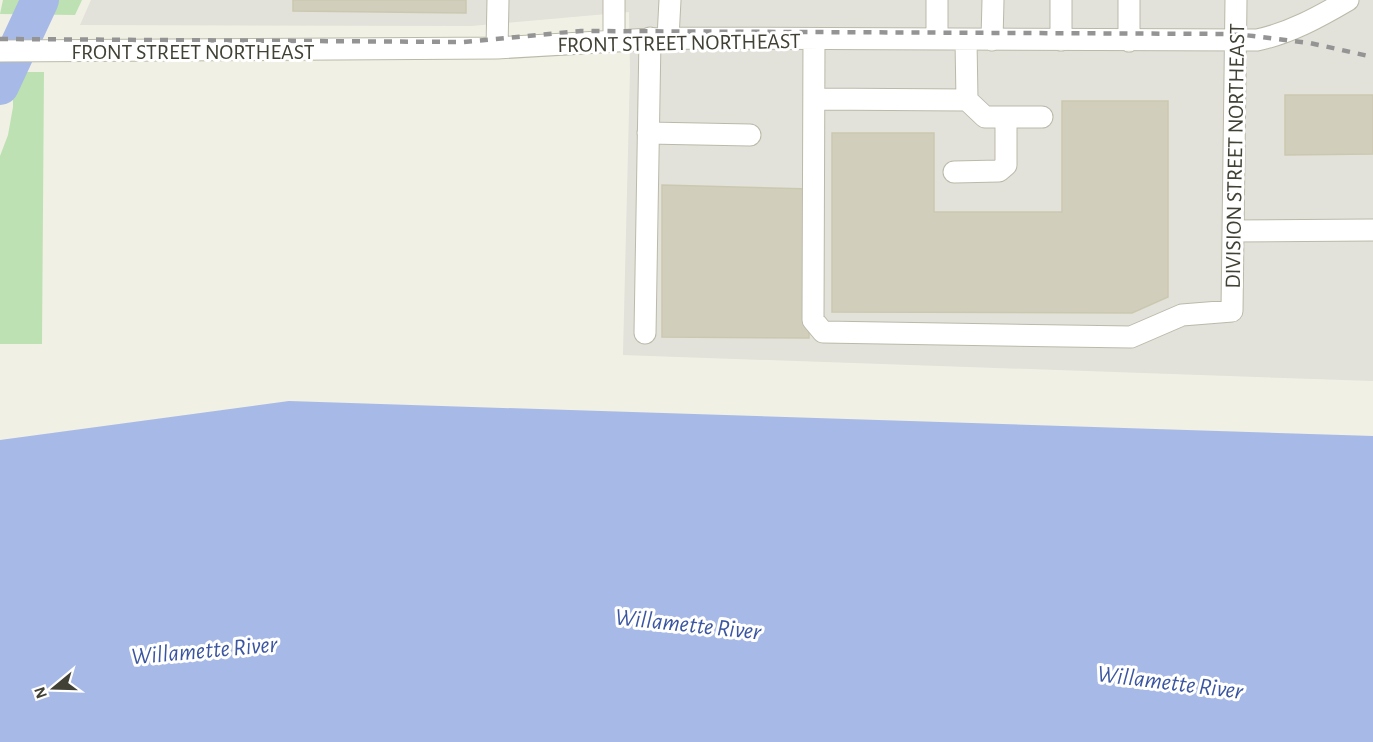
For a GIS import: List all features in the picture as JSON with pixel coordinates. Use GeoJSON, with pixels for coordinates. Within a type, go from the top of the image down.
{"type":"FeatureCollection","features":[{"type":"Feature","properties":{"kind":"street"},"geometry":{"type":"LineString","coordinates":[[497,48],[498,0]]}},
{"type":"Feature","properties":{"kind":"street"},"geometry":{"type":"LineString","coordinates":[[614,40],[615,0]]}},
{"type":"Feature","properties":{"kind":"street"},"geometry":{"type":"LineString","coordinates":[[645,333],[648,133],[659,38],[670,0]]}},
{"type":"Feature","properties":{"kind":"street"},"geometry":{"type":"LineString","coordinates":[[936,0],[937,39]]}},
{"type":"Feature","properties":{"kind":"street"},"geometry":{"type":"LineString","coordinates":[[992,40],[993,0]]}},
{"type":"Feature","properties":{"kind":"street"},"geometry":{"type":"LineString","coordinates":[[1061,0],[1061,40]]}},
{"type":"Feature","properties":{"kind":"street"},"geometry":{"type":"LineString","coordinates":[[1129,0],[1129,40]]}},
{"type":"Feature","properties":{"kind":"street","name":"DIVISION STREET NORTHEAST"},"geometry":{"type":"LineString","coordinates":[[814,99],[813,320],[823,332],[1131,337],[1182,315],[1232,311],[1236,0]]}},
{"type":"Feature","properties":{"kind":"street","name":"FRONT STREET NORTHEAST"},"geometry":{"type":"LineString","coordinates":[[0,51],[497,48],[659,38],[1236,41],[1257,40],[1287,31],[1305,24],[1348,0]]}},
{"type":"Feature","properties":{"kind":"street"},"geometry":{"type":"LineString","coordinates":[[814,39],[814,99],[967,100],[985,117],[1042,117]]}},
{"type":"Feature","properties":{"kind":"street"},"geometry":{"type":"LineString","coordinates":[[966,40],[967,100]]}},
{"type":"Feature","properties":{"kind":"street"},"geometry":{"type":"LineString","coordinates":[[954,172],[999,171],[1006,165],[1006,117]]}},
{"type":"Feature","properties":{"kind":"street"},"geometry":{"type":"LineString","coordinates":[[648,133],[750,135]]}},
{"type":"Feature","properties":{"kind":"street"},"geometry":{"type":"LineString","coordinates":[[1233,231],[1373,230]]}},
{"type":"Feature","properties":{"kind":"shaded area"},"geometry":{"type":"Polygon","coordinates":[[[91,0],[1373,0],[1373,381],[623,355],[630,71],[629,12],[471,26],[80,25],[91,0]]]}},
{"type":"Feature","properties":{"kind":"green space"},"geometry":{"type":"Polygon","coordinates":[[[3,0],[82,0],[75,15],[0,14],[3,0]]]}},
{"type":"Feature","properties":{"kind":"green space"},"geometry":{"type":"Polygon","coordinates":[[[13,72],[44,72],[42,344],[0,344],[0,156],[8,135],[13,107],[13,72]]]}},
{"type":"Feature","properties":{"kind":"water","name":"Willamette River"},"geometry":{"type":"Polygon","coordinates":[[[289,401],[1373,436],[1373,742],[0,742],[0,440],[289,401]]]}},
{"type":"Feature","properties":{"kind":"building"},"geometry":{"type":"Polygon","coordinates":[[[293,0],[466,0],[466,13],[293,11],[293,0]]]}},
{"type":"Feature","properties":{"kind":"building"},"geometry":{"type":"Polygon","coordinates":[[[1285,95],[1373,95],[1373,154],[1285,155],[1285,95]]]}},
{"type":"Feature","properties":{"kind":"building"},"geometry":{"type":"Polygon","coordinates":[[[1062,101],[1168,101],[1168,297],[1132,313],[832,312],[832,133],[934,133],[934,212],[1062,212],[1062,101]]]}},
{"type":"Feature","properties":{"kind":"building"},"geometry":{"type":"Polygon","coordinates":[[[662,185],[809,189],[809,338],[662,337],[662,185]]]}},
{"type":"Feature","properties":{"kind":"waterway"},"geometry":{"type":"LineString","coordinates":[[0,86],[40,0]]}},
{"type":"Feature","properties":{"kind":"railway"},"geometry":{"type":"LineString","coordinates":[[0,39],[463,42],[581,31],[1236,34],[1310,43],[1373,57]]}}]}
